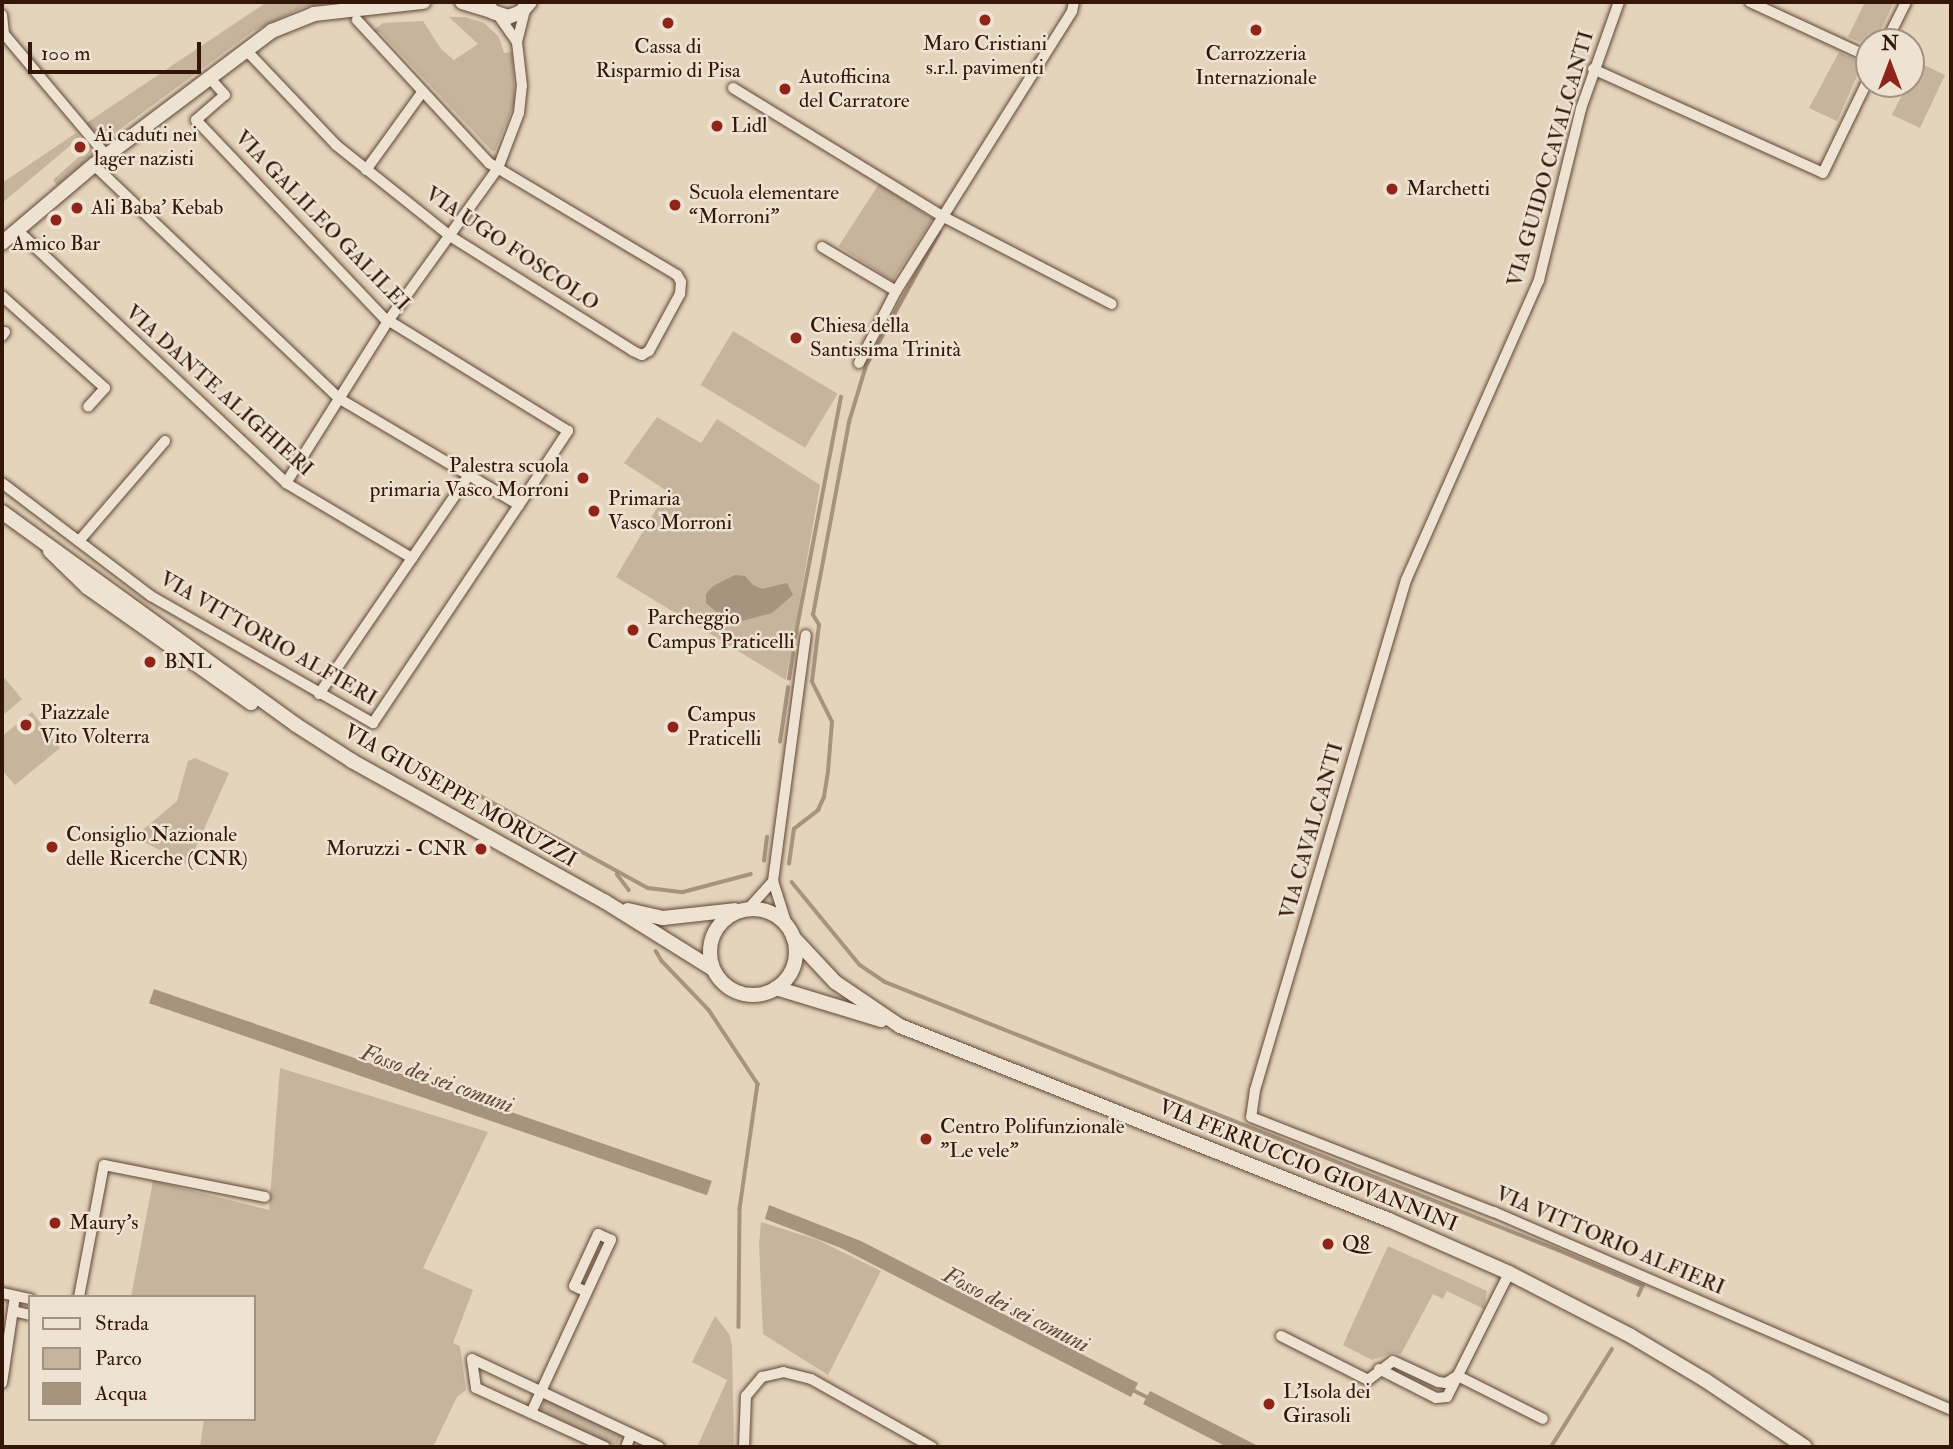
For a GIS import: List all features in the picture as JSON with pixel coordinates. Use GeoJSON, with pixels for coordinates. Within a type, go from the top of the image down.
{"type":"FeatureCollection","features":[{"type":"Feature","properties":{"kind":"main road"},"geometry":{"type":"LineString","coordinates":[[2,243],[100,160],[209,77],[279,28],[314,14],[423,2]]}},
{"type":"Feature","properties":{"kind":"main road"},"geometry":{"type":"LineString","coordinates":[[462,2],[513,16],[529,4]]}},
{"type":"Feature","properties":{"kind":"main road","name":"VIA GIUSEPPE MORUZZI"},"geometry":{"type":"LineString","coordinates":[[2,512],[45,544],[67,571],[232,691],[296,725],[410,796],[604,901],[713,968]]}},
{"type":"Feature","properties":{"kind":"main road","name":"VIA GIUSEPPE MORUZZI"},"geometry":{"type":"LineString","coordinates":[[604,901],[663,918],[746,909]]}},
{"type":"Feature","properties":{"kind":"main road"},"geometry":{"type":"LineString","coordinates":[[746,909],[771,913],[790,931],[794,965],[776,988],[758,995],[740,993],[721,981],[713,968],[709,949],[714,932],[728,916],[746,909]]}},
{"type":"Feature","properties":{"kind":"main road","name":"VIA FERRUCCIO GIOVANNINI"},"geometry":{"type":"LineString","coordinates":[[790,931],[835,982],[900,1026],[1389,1220],[1508,1273],[1632,1336],[1705,1380],[1805,1447]]}},
{"type":"Feature","properties":{"kind":"main road"},"geometry":{"type":"LineString","coordinates":[[776,988],[900,1026]]}},
{"type":"Feature","properties":{"kind":"street"},"geometry":{"type":"LineString","coordinates":[[859,363],[895,291],[1072,11],[1074,2]]}},
{"type":"Feature","properties":{"kind":"street","name":"VIA GUIDO CAVALCANTI"},"geometry":{"type":"LineString","coordinates":[[1415,557],[1539,280],[1566,164],[1593,69],[1619,2]]}},
{"type":"Feature","properties":{"kind":"street"},"geometry":{"type":"LineString","coordinates":[[1750,2],[1855,51]]}},
{"type":"Feature","properties":{"kind":"street"},"geometry":{"type":"LineString","coordinates":[[1893,28],[1906,2]]}},
{"type":"Feature","properties":{"kind":"street"},"geometry":{"type":"LineString","coordinates":[[286,483],[388,321],[498,168],[512,136],[522,100],[517,42],[529,4]]}},
{"type":"Feature","properties":{"kind":"street"},"geometry":{"type":"LineString","coordinates":[[492,10],[517,42]]}},
{"type":"Feature","properties":{"kind":"street"},"geometry":{"type":"LineString","coordinates":[[2,15],[3,34],[100,160],[340,398],[519,505]]}},
{"type":"Feature","properties":{"kind":"street"},"geometry":{"type":"LineString","coordinates":[[357,20],[489,163],[498,168]]}},
{"type":"Feature","properties":{"kind":"street","name":"VIA UGO FOSCOLO"},"geometry":{"type":"LineString","coordinates":[[246,50],[328,138],[450,236],[642,355],[649,351],[680,294],[679,279],[498,168]]}},
{"type":"Feature","properties":{"kind":"street"},"geometry":{"type":"LineString","coordinates":[[1593,69],[1823,173],[1859,98]]}},
{"type":"Feature","properties":{"kind":"street","name":"VIA GALILEO GALILEI"},"geometry":{"type":"LineString","coordinates":[[209,77],[225,95],[196,120],[388,321],[568,431],[519,505]]}},
{"type":"Feature","properties":{"kind":"street"},"geometry":{"type":"LineString","coordinates":[[733,89],[942,216],[1112,304]]}},
{"type":"Feature","properties":{"kind":"street"},"geometry":{"type":"LineString","coordinates":[[366,170],[423,91]]}},
{"type":"Feature","properties":{"kind":"street","name":"VIA DANTE ALIGHIERI"},"geometry":{"type":"LineString","coordinates":[[17,230],[286,483],[412,558]]}},
{"type":"Feature","properties":{"kind":"street"},"geometry":{"type":"LineString","coordinates":[[822,247],[895,291]]}},
{"type":"Feature","properties":{"kind":"street"},"geometry":{"type":"LineString","coordinates":[[2,296],[105,388],[88,407]]}},
{"type":"Feature","properties":{"kind":"street"},"geometry":{"type":"LineString","coordinates":[[79,541],[166,441]]}},
{"type":"Feature","properties":{"kind":"street"},"geometry":{"type":"LineString","coordinates":[[318,694],[469,475]]}},
{"type":"Feature","properties":{"kind":"street","name":"VIA VITTORIO ALFIERI"},"geometry":{"type":"LineString","coordinates":[[2,483],[151,596],[318,694],[373,723],[519,505]]}},
{"type":"Feature","properties":{"kind":"street","name":"VIA CAVALCANTI"},"geometry":{"type":"LineString","coordinates":[[1251,1117],[1255,1090],[1415,557]]}},
{"type":"Feature","properties":{"kind":"street"},"geometry":{"type":"LineString","coordinates":[[790,931],[774,881],[806,635]]}},
{"type":"Feature","properties":{"kind":"street"},"geometry":{"type":"LineString","coordinates":[[746,909],[774,881]]}},
{"type":"Feature","properties":{"kind":"street","name":"VIA VITTORIO ALFIERI"},"geometry":{"type":"LineString","coordinates":[[1251,1117],[1494,1212],[1951,1410]]}},
{"type":"Feature","properties":{"kind":"street"},"geometry":{"type":"LineString","coordinates":[[79,1295],[104,1165],[265,1197]]}},
{"type":"Feature","properties":{"kind":"street"},"geometry":{"type":"LineString","coordinates":[[531,1413],[541,1391],[587,1292],[611,1240],[598,1234],[574,1286],[587,1292]]}},
{"type":"Feature","properties":{"kind":"street"},"geometry":{"type":"LineString","coordinates":[[1379,1369],[1441,1399],[1447,1397],[1508,1273]]}},
{"type":"Feature","properties":{"kind":"street"},"geometry":{"type":"LineString","coordinates":[[2,1293],[28,1299]]}},
{"type":"Feature","properties":{"kind":"street"},"geometry":{"type":"LineString","coordinates":[[2,1383],[15,1296]]}},
{"type":"Feature","properties":{"kind":"street"},"geometry":{"type":"LineString","coordinates":[[13,1311],[28,1315]]}},
{"type":"Feature","properties":{"kind":"street"},"geometry":{"type":"LineString","coordinates":[[1281,1336],[1368,1380],[1379,1369],[1394,1361],[1438,1382],[1446,1383],[1458,1376]]}},
{"type":"Feature","properties":{"kind":"street"},"geometry":{"type":"LineString","coordinates":[[605,1447],[476,1388],[472,1359],[659,1447]]}},
{"type":"Feature","properties":{"kind":"street"},"geometry":{"type":"LineString","coordinates":[[744,1447],[745,1399],[757,1381],[768,1374],[789,1372],[807,1377],[932,1447]]}},
{"type":"Feature","properties":{"kind":"street"},"geometry":{"type":"LineString","coordinates":[[1458,1376],[1543,1419]]}},
{"type":"Feature","properties":{"kind":"street"},"geometry":{"type":"LineString","coordinates":[[625,1447],[631,1434]]}},
{"type":"Feature","properties":{"kind":"green space"},"geometry":{"type":"Polygon","coordinates":[[[267,2],[344,2],[304,7],[253,31],[111,136],[96,135],[85,124],[267,2]]]}},
{"type":"Feature","properties":{"kind":"green space"},"geometry":{"type":"Polygon","coordinates":[[[1865,2],[1894,2],[1882,28],[1855,28],[1855,40],[1848,37],[1865,2]]]}},
{"type":"Feature","properties":{"kind":"green space"},"geometry":{"type":"Polygon","coordinates":[[[449,17],[465,17],[484,23],[499,37],[504,53],[512,52],[515,102],[495,151],[492,151],[380,32],[374,34],[375,29],[383,23],[423,21],[441,49],[454,60],[478,44],[449,17]]]}},
{"type":"Feature","properties":{"kind":"green space"},"geometry":{"type":"Polygon","coordinates":[[[1839,52],[1855,60],[1855,80],[1837,121],[1809,108],[1839,52]]]}},
{"type":"Feature","properties":{"kind":"green space"},"geometry":{"type":"Polygon","coordinates":[[[1925,65],[1945,75],[1920,128],[1892,115],[1900,98],[1925,98],[1925,65]]]}},
{"type":"Feature","properties":{"kind":"green space"},"geometry":{"type":"Polygon","coordinates":[[[76,133],[94,154],[57,185],[53,180],[81,155],[71,145],[2,203],[2,183],[76,133]]]}},
{"type":"Feature","properties":{"kind":"green space"},"geometry":{"type":"Polygon","coordinates":[[[879,184],[933,219],[892,281],[839,246],[879,184]]]}},
{"type":"Feature","properties":{"kind":"green space"},"geometry":{"type":"Polygon","coordinates":[[[733,331],[838,394],[805,448],[701,385],[733,331]]]}},
{"type":"Feature","properties":{"kind":"green space"},"geometry":{"type":"Polygon","coordinates":[[[657,417],[701,443],[717,419],[820,485],[786,680],[616,577],[667,491],[624,463],[657,417]]]}},
{"type":"Feature","properties":{"kind":"green space"},"geometry":{"type":"Polygon","coordinates":[[[2,675],[22,699],[2,716],[2,675]]]}},
{"type":"Feature","properties":{"kind":"green space"},"geometry":{"type":"Polygon","coordinates":[[[32,712],[60,748],[15,785],[2,770],[2,736],[32,712]]]}},
{"type":"Feature","properties":{"kind":"green space"},"geometry":{"type":"Polygon","coordinates":[[[195,758],[229,773],[188,865],[146,843],[138,834],[177,801],[188,761],[195,758]]]}},
{"type":"Feature","properties":{"kind":"green space"},"geometry":{"type":"Polygon","coordinates":[[[280,1068],[488,1132],[423,1268],[473,1290],[453,1343],[460,1346],[466,1390],[457,1397],[433,1447],[200,1447],[204,1421],[256,1421],[256,1295],[131,1295],[153,1181],[269,1210],[280,1068]]]}},
{"type":"Feature","properties":{"kind":"green space"},"geometry":{"type":"Polygon","coordinates":[[[761,1222],[818,1240],[881,1271],[828,1375],[763,1334],[759,1244],[761,1222]]]}},
{"type":"Feature","properties":{"kind":"green space"},"geometry":{"type":"Polygon","coordinates":[[[1388,1246],[1487,1291],[1484,1309],[1447,1291],[1443,1299],[1433,1294],[1401,1354],[1393,1353],[1372,1360],[1343,1345],[1388,1246]]]}},
{"type":"Feature","properties":{"kind":"green space"},"geometry":{"type":"Polygon","coordinates":[[[715,1316],[729,1334],[732,1345],[734,1447],[697,1447],[727,1380],[692,1362],[715,1316]]]}},
{"type":"Feature","properties":{"kind":"green space"},"geometry":{"type":"Polygon","coordinates":[[[546,1398],[622,1433],[616,1446],[540,1411],[546,1398]]]}},
{"type":"Feature","properties":{"kind":"water"},"geometry":{"type":"Polygon","coordinates":[[[735,575],[745,576],[753,585],[762,589],[787,583],[793,595],[772,613],[738,622],[727,621],[706,603],[706,594],[713,586],[735,575]]]}},
{"type":"Feature","properties":{"kind":"water"},"geometry":{"type":"Polygon","coordinates":[[[154,989],[712,1181],[707,1195],[149,1003],[154,989]]]}},
{"type":"Feature","properties":{"kind":"water"},"geometry":{"type":"Polygon","coordinates":[[[769,1205],[861,1241],[1138,1383],[1131,1397],[841,1248],[765,1219],[769,1205]]]}},
{"type":"Feature","properties":{"kind":"water"},"geometry":{"type":"Polygon","coordinates":[[[1150,1391],[1260,1447],[1227,1447],[1143,1404],[1150,1391]]]}},
{"type":"Feature","properties":{"kind":"waterway"},"geometry":{"type":"LineString","coordinates":[[789,864],[794,829],[818,810],[824,797],[828,771],[832,722],[812,682],[819,625],[813,615],[849,422],[866,366],[939,233]]}},
{"type":"Feature","properties":{"kind":"waterway"},"geometry":{"type":"LineString","coordinates":[[795,638],[841,397]]}},
{"type":"Feature","properties":{"kind":"waterway"},"geometry":{"type":"LineString","coordinates":[[789,679],[793,653]]}},
{"type":"Feature","properties":{"kind":"waterway"},"geometry":{"type":"LineString","coordinates":[[780,742],[788,688]]}},
{"type":"Feature","properties":{"kind":"waterway"},"geometry":{"type":"LineString","coordinates":[[415,760],[648,888],[683,892],[751,874]]}},
{"type":"Feature","properties":{"kind":"waterway"},"geometry":{"type":"LineString","coordinates":[[764,861],[767,837]]}},
{"type":"Feature","properties":{"kind":"waterway"},"geometry":{"type":"LineString","coordinates":[[617,874],[629,890]]}},
{"type":"Feature","properties":{"kind":"waterway"},"geometry":{"type":"LineString","coordinates":[[792,882],[860,965],[885,982],[1558,1250],[1643,1286],[1639,1295]]}},
{"type":"Feature","properties":{"kind":"waterway"},"geometry":{"type":"LineString","coordinates":[[656,951],[662,961],[709,1010],[758,1084],[740,1209],[739,1327]]}},
{"type":"Feature","properties":{"kind":"waterway"},"geometry":{"type":"LineString","coordinates":[[1551,1447],[1612,1349]]}},
{"type":"Feature","properties":{"kind":"waterway","name":"Fosso dei sei comuni"},"geometry":{"type":"LineString","coordinates":[[1131,1389],[1149,1398]]}},
{"type":"Feature","properties":{"kind":"place","name":"Maro Cristiani s.r.l. pavimenti"},"geometry":{"type":"Point","coordinates":[985,20]}},
{"type":"Feature","properties":{"kind":"place","name":"Cassa di Risparmio di Pisa"},"geometry":{"type":"Point","coordinates":[668,23]}},
{"type":"Feature","properties":{"kind":"place","name":"Carrozzeria Internazionale"},"geometry":{"type":"Point","coordinates":[1256,30]}},
{"type":"Feature","properties":{"kind":"place","name":"Autofficina del Carratore"},"geometry":{"type":"Point","coordinates":[785,89]}},
{"type":"Feature","properties":{"kind":"place","name":"Lidl"},"geometry":{"type":"Point","coordinates":[717,126]}},
{"type":"Feature","properties":{"kind":"place","name":"Ai caduti nei lager nazisti"},"geometry":{"type":"Point","coordinates":[80,147]}},
{"type":"Feature","properties":{"kind":"place","name":"Marchetti"},"geometry":{"type":"Point","coordinates":[1392,189]}},
{"type":"Feature","properties":{"kind":"place","name":"Scuola elementare “Morroni”"},"geometry":{"type":"Point","coordinates":[675,205]}},
{"type":"Feature","properties":{"kind":"place","name":"Ali Baba' Kebab"},"geometry":{"type":"Point","coordinates":[77,208]}},
{"type":"Feature","properties":{"kind":"place","name":"Amico Bar"},"geometry":{"type":"Point","coordinates":[56,220]}},
{"type":"Feature","properties":{"kind":"place","name":"Chiesa della Santissima Trinità"},"geometry":{"type":"Point","coordinates":[796,338]}},
{"type":"Feature","properties":{"kind":"place","name":"Palestra scuola primaria Vasco Morroni"},"geometry":{"type":"Point","coordinates":[583,478]}},
{"type":"Feature","properties":{"kind":"place","name":"Primaria Vasco Morroni"},"geometry":{"type":"Point","coordinates":[594,511]}},
{"type":"Feature","properties":{"kind":"place","name":"Parcheggio Campus Praticelli"},"geometry":{"type":"Point","coordinates":[633,630]}},
{"type":"Feature","properties":{"kind":"place","name":"BNL"},"geometry":{"type":"Point","coordinates":[150,662]}},
{"type":"Feature","properties":{"kind":"place","name":"Piazzale Vito Volterra"},"geometry":{"type":"Point","coordinates":[26,725]}},
{"type":"Feature","properties":{"kind":"place","name":"Campus Praticelli"},"geometry":{"type":"Point","coordinates":[673,727]}},
{"type":"Feature","properties":{"kind":"place","name":"Consiglio Nazionale delle Ricerche (CNR)"},"geometry":{"type":"Point","coordinates":[52,847]}},
{"type":"Feature","properties":{"kind":"place","name":"Moruzzi - CNR"},"geometry":{"type":"Point","coordinates":[481,849]}},
{"type":"Feature","properties":{"kind":"place","name":"Centro Polifunzionale \"Le vele\""},"geometry":{"type":"Point","coordinates":[926,1139]}},
{"type":"Feature","properties":{"kind":"place","name":"Maury's"},"geometry":{"type":"Point","coordinates":[55,1223]}},
{"type":"Feature","properties":{"kind":"place","name":"Q8"},"geometry":{"type":"Point","coordinates":[1328,1244]}},
{"type":"Feature","properties":{"kind":"place","name":"L’Isola dei Girasoli"},"geometry":{"type":"Point","coordinates":[1269,1404]}}]}
